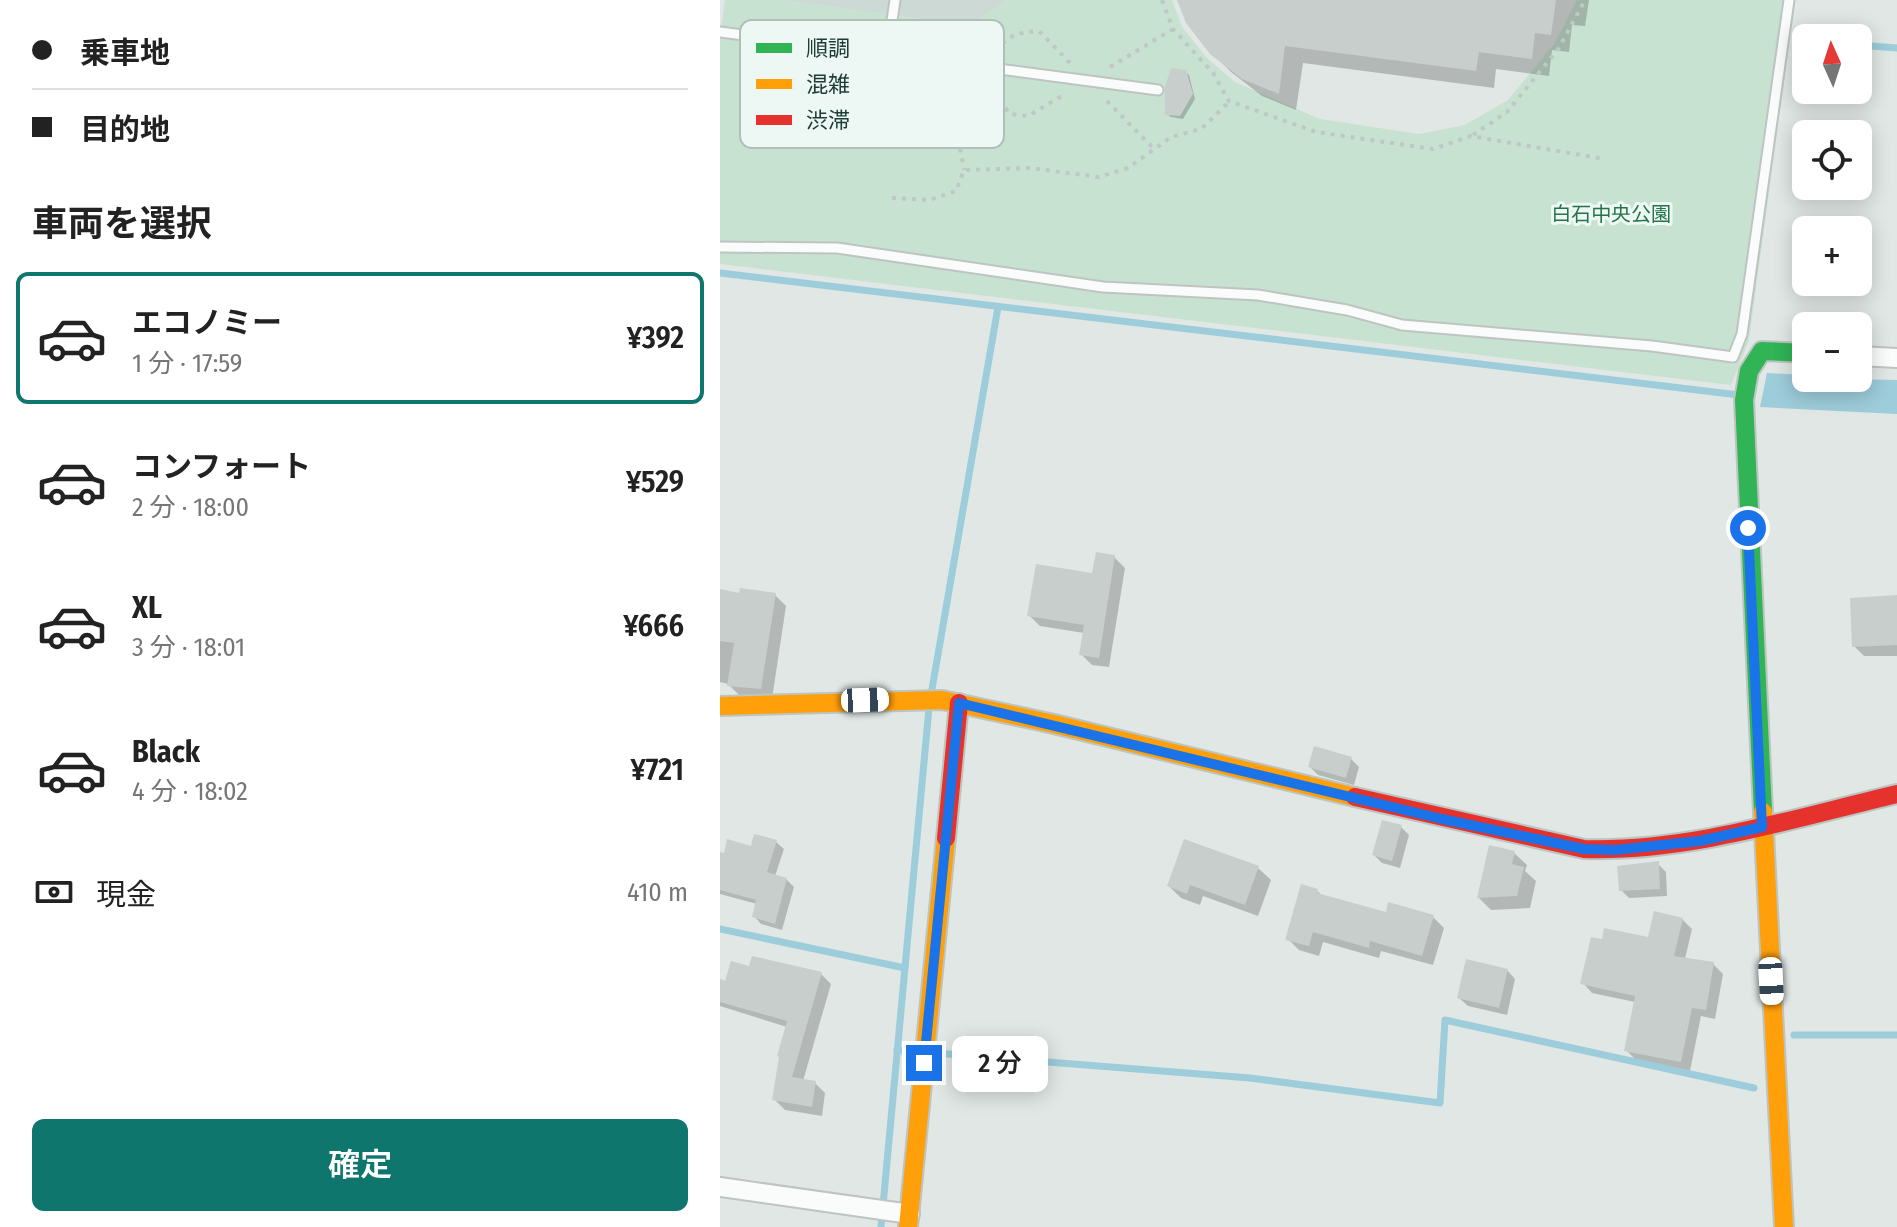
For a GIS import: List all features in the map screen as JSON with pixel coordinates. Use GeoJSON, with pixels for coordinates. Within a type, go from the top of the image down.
{"type":"FeatureCollection","features":[{"type":"Feature","properties":{"kind":"street"},"geometry":{"type":"LineString","coordinates":[[1784,1227],[1743,408],[1745,381],[1751,362],[1762,351],[1792,352]]}},
{"type":"Feature","properties":{"kind":"street"},"geometry":{"type":"LineString","coordinates":[[1872,357],[1897,358]]}},
{"type":"Feature","properties":{"kind":"street"},"geometry":{"type":"LineString","coordinates":[[720,706],[923,698],[951,701],[1455,822],[1584,849],[1615,850],[1700,841],[1897,794]]}},
{"type":"Feature","properties":{"kind":"street"},"geometry":{"type":"LineString","coordinates":[[720,1187],[890,1212],[909,1221],[926,1043],[951,701]]}},
{"type":"Feature","properties":{"kind":"lane"},"geometry":{"type":"LineString","coordinates":[[892,20],[895,0]]}},
{"type":"Feature","properties":{"kind":"lane"},"geometry":{"type":"LineString","coordinates":[[720,247],[837,248],[1103,287],[1258,295],[1347,310],[1402,325],[1652,346],[1733,357],[1742,334],[1789,0]]}},
{"type":"Feature","properties":{"kind":"lane"},"geometry":{"type":"LineString","coordinates":[[720,32],[740,35]]}},
{"type":"Feature","properties":{"kind":"lane"},"geometry":{"type":"LineString","coordinates":[[1004,70],[1158,90]]}},
{"type":"Feature","properties":{"kind":"path"},"geometry":{"type":"LineString","coordinates":[[1162,0],[1173,29],[1213,73],[1229,101],[1316,132],[1433,149],[1471,136],[1507,112],[1559,48],[1585,0]]}},
{"type":"Feature","properties":{"kind":"path"},"geometry":{"type":"LineString","coordinates":[[964,170],[1030,168],[1099,177],[1128,168],[1171,137],[1201,129],[1229,101]]}},
{"type":"Feature","properties":{"kind":"path"},"geometry":{"type":"LineString","coordinates":[[1471,136],[1604,159]]}},
{"type":"Feature","properties":{"kind":"path"},"geometry":{"type":"LineString","coordinates":[[892,198],[929,200],[956,191],[964,170],[960,148]]}},
{"type":"Feature","properties":{"kind":"shaded area"},"geometry":{"type":"Polygon","coordinates":[[[783,0],[1007,0],[979,20],[927,20],[783,0]]]}},
{"type":"Feature","properties":{"kind":"green space","name":"白石中央公園"},"geometry":{"type":"Polygon","coordinates":[[[725,0],[784,0],[927,20],[740,20],[740,148],[1004,148],[1004,20],[979,20],[1007,0],[1172,0],[1182,27],[1207,58],[1235,82],[1320,119],[1419,134],[1465,125],[1508,100],[1554,44],[1577,0],[1795,0],[1749,340],[1731,385],[720,264],[720,36],[725,0]]]}},
{"type":"Feature","properties":{"kind":"water"},"geometry":{"type":"Polygon","coordinates":[[[1767,373],[1792,374],[1792,392],[1872,392],[1872,379],[1897,380],[1897,414],[1760,407],[1767,373]]]}},
{"type":"Feature","properties":{"kind":"building"},"geometry":{"type":"Polygon","coordinates":[[[1177,0],[1556,0],[1551,35],[1535,33],[1532,59],[1479,52],[1476,71],[1285,46],[1279,94],[1242,79],[1210,54],[1186,23],[1177,0]]]}},
{"type":"Feature","properties":{"kind":"building"},"geometry":{"type":"Polygon","coordinates":[[[1171,68],[1186,70],[1193,94],[1180,116],[1165,115],[1165,87],[1171,68]]]}},
{"type":"Feature","properties":{"kind":"building"},"geometry":{"type":"Polygon","coordinates":[[[1096,552],[1115,555],[1099,658],[1079,655],[1084,625],[1027,616],[1036,564],[1092,573],[1096,552]]]}},
{"type":"Feature","properties":{"kind":"building"},"geometry":{"type":"Polygon","coordinates":[[[740,588],[776,593],[761,689],[727,686],[734,643],[720,641],[720,589],[739,593],[740,588]]]}},
{"type":"Feature","properties":{"kind":"building"},"geometry":{"type":"Polygon","coordinates":[[[1897,595],[1897,645],[1852,647],[1850,598],[1897,595]]]}},
{"type":"Feature","properties":{"kind":"building"},"geometry":{"type":"Polygon","coordinates":[[[1314,746],[1352,757],[1346,778],[1308,767],[1314,746]]]}},
{"type":"Feature","properties":{"kind":"building"},"geometry":{"type":"Polygon","coordinates":[[[1382,820],[1402,825],[1392,861],[1372,855],[1382,820]]]}},
{"type":"Feature","properties":{"kind":"building"},"geometry":{"type":"Polygon","coordinates":[[[754,834],[777,840],[767,872],[787,878],[775,924],[752,917],[756,900],[720,890],[720,852],[724,853],[727,839],[751,846],[754,834]]]}},
{"type":"Feature","properties":{"kind":"building"},"geometry":{"type":"Polygon","coordinates":[[[1184,839],[1259,866],[1245,905],[1190,885],[1187,894],[1167,886],[1184,839]]]}},
{"type":"Feature","properties":{"kind":"building"},"geometry":{"type":"Polygon","coordinates":[[[1489,845],[1515,851],[1512,864],[1524,867],[1517,896],[1477,898],[1489,845]]]}},
{"type":"Feature","properties":{"kind":"building"},"geometry":{"type":"Polygon","coordinates":[[[1659,861],[1660,889],[1619,891],[1617,866],[1659,861]]]}},
{"type":"Feature","properties":{"kind":"building"},"geometry":{"type":"Polygon","coordinates":[[[1301,884],[1318,889],[1317,893],[1386,912],[1388,902],[1434,915],[1422,956],[1370,941],[1369,948],[1313,932],[1309,946],[1285,940],[1301,884]]]}},
{"type":"Feature","properties":{"kind":"building"},"geometry":{"type":"Polygon","coordinates":[[[1654,911],[1683,918],[1674,956],[1714,962],[1706,1010],[1692,1008],[1681,1062],[1624,1051],[1635,996],[1580,984],[1591,937],[1602,939],[1604,928],[1648,937],[1654,911]]]}},
{"type":"Feature","properties":{"kind":"building"},"geometry":{"type":"Polygon","coordinates":[[[752,956],[822,972],[792,1077],[816,1081],[812,1107],[772,1100],[777,1056],[787,1021],[720,1002],[720,979],[725,981],[731,961],[749,966],[752,956]]]}},
{"type":"Feature","properties":{"kind":"building"},"geometry":{"type":"Polygon","coordinates":[[[1466,959],[1508,969],[1499,1008],[1457,998],[1466,959]]]}},
{"type":"Feature","properties":{"kind":"waterway"},"geometry":{"type":"LineString","coordinates":[[1872,46],[1897,48]]}},
{"type":"Feature","properties":{"kind":"waterway"},"geometry":{"type":"LineString","coordinates":[[720,273],[1739,395]]}},
{"type":"Feature","properties":{"kind":"waterway"},"geometry":{"type":"LineString","coordinates":[[931,695],[998,307]]}},
{"type":"Feature","properties":{"kind":"waterway"},"geometry":{"type":"LineString","coordinates":[[881,1227],[929,708]]}},
{"type":"Feature","properties":{"kind":"waterway"},"geometry":{"type":"LineString","coordinates":[[720,929],[905,968]]}},
{"type":"Feature","properties":{"kind":"waterway"},"geometry":{"type":"LineString","coordinates":[[897,1050],[1250,1078],[1440,1103],[1445,1020],[1754,1088]]}},
{"type":"Feature","properties":{"kind":"waterway"},"geometry":{"type":"LineString","coordinates":[[1794,1035],[1897,1035]]}},
{"type":"Feature","properties":{"kind":"traffic: fast"},"geometry":{"type":"LineString","coordinates":[[1763,812],[1744,400],[1749,371],[1762,351],[1792,352]]}},
{"type":"Feature","properties":{"kind":"traffic: slow"},"geometry":{"type":"LineString","coordinates":[[720,706],[942,700],[1355,797]]}},
{"type":"Feature","properties":{"kind":"traffic: slow"},"geometry":{"type":"LineString","coordinates":[[1763,812],[1784,1227]]}},
{"type":"Feature","properties":{"kind":"traffic: slow"},"geometry":{"type":"LineString","coordinates":[[908,1227],[946,838]]}},
{"type":"Feature","properties":{"kind":"traffic: jam"},"geometry":{"type":"LineString","coordinates":[[946,838],[959,703]]}},
{"type":"Feature","properties":{"kind":"traffic: jam"},"geometry":{"type":"LineString","coordinates":[[1355,797],[1584,849],[1663,845],[1703,839],[1897,794]]}},
{"type":"Feature","properties":{"kind":"route"},"geometry":{"type":"LineString","coordinates":[[924,1063],[959,703],[1442,819],[1584,849],[1615,850],[1700,841],[1762,827],[1748,528]]}}]}
